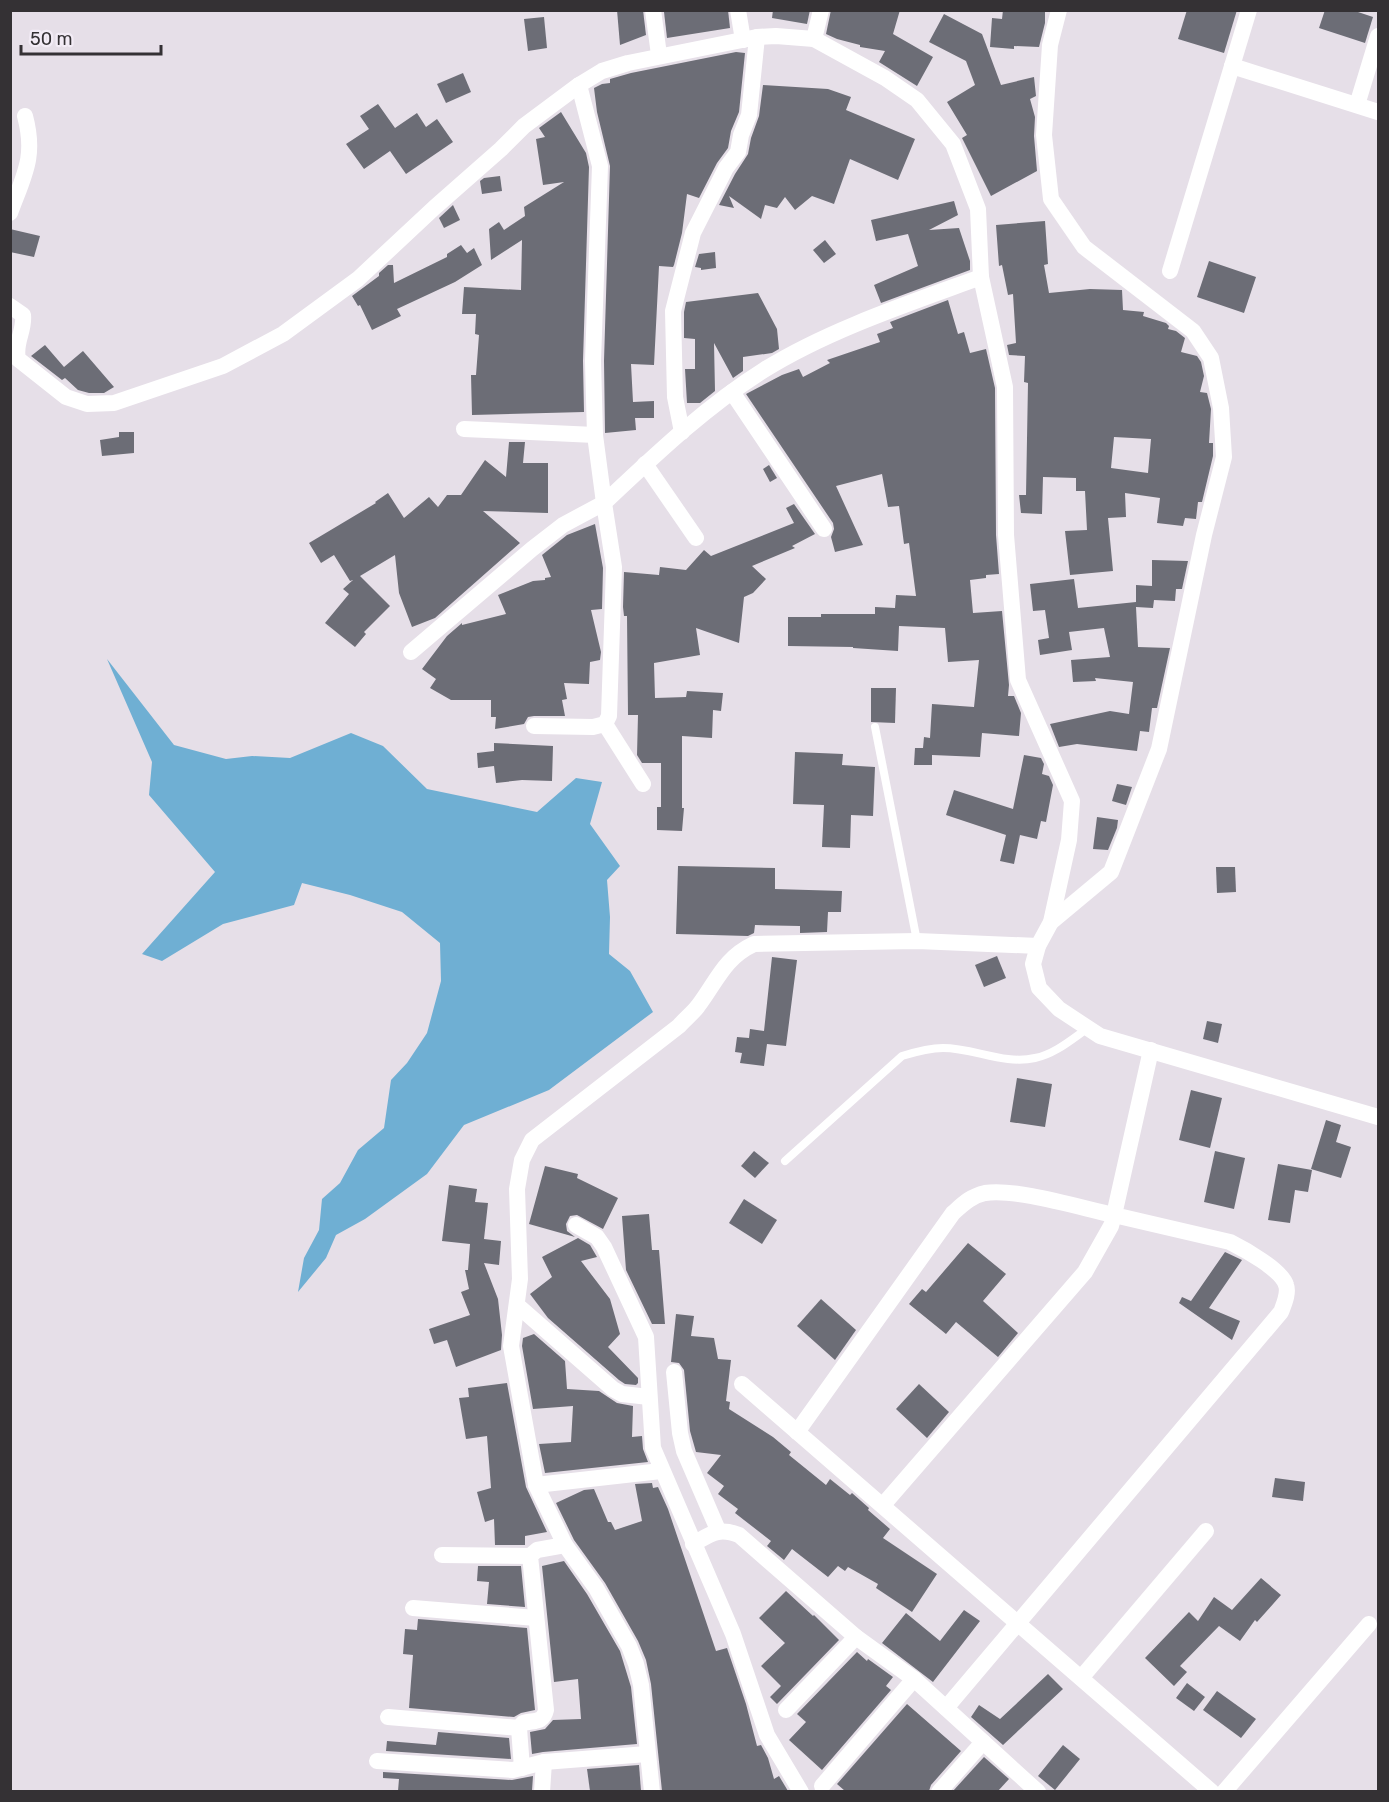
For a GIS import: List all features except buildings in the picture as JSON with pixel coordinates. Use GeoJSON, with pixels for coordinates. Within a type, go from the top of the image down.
{"type":"FeatureCollection","features":[{"type":"Feature","properties":{"kind":"street"},"geometry":{"type":"LineString","coordinates":[[653,10],[659,55]]}},
{"type":"Feature","properties":{"kind":"street"},"geometry":{"type":"LineString","coordinates":[[682,432],[675,397],[674,311],[693,233],[726,168],[738,152],[741,135],[749,115],[750,39],[738,10]]}},
{"type":"Feature","properties":{"kind":"street"},"geometry":{"type":"LineString","coordinates":[[814,39],[821,10]]}},
{"type":"Feature","properties":{"kind":"street"},"geometry":{"type":"LineString","coordinates":[[1051,922],[1111,872],[1159,749],[1204,535],[1224,458],[1221,408],[1211,358],[1192,331],[1084,247],[1051,199],[1044,135],[1050,45],[1059,10]]}},
{"type":"Feature","properties":{"kind":"street"},"geometry":{"type":"LineString","coordinates":[[1170,271],[1250,10]]}},
{"type":"Feature","properties":{"kind":"street"},"geometry":{"type":"LineString","coordinates":[[10,306],[23,315],[24,323],[16,352],[18,359],[66,397],[87,404],[114,403],[223,366],[283,334],[358,279],[524,126],[579,85],[602,71],[659,55],[776,36],[814,39],[885,78],[917,100],[953,144],[978,210],[981,277],[1005,387],[1006,535],[1018,680],[1072,801],[1069,840],[1051,922],[1038,946],[1033,964],[1039,988],[1059,1009],[1100,1036],[1378,1117]]}},
{"type":"Feature","properties":{"kind":"street"},"geometry":{"type":"LineString","coordinates":[[1357,105],[1378,36]]}},
{"type":"Feature","properties":{"kind":"street"},"geometry":{"type":"LineString","coordinates":[[1232,66],[1378,112]]}},
{"type":"Feature","properties":{"kind":"street"},"geometry":{"type":"LineString","coordinates":[[534,726],[593,727],[605,724],[609,716],[614,567],[595,435],[593,361],[600,166],[579,85]]}},
{"type":"Feature","properties":{"kind":"street"},"geometry":{"type":"LineString","coordinates":[[10,213],[30,160],[29,133],[25,116]]}},
{"type":"Feature","properties":{"kind":"street"},"geometry":{"type":"LineString","coordinates":[[411,652],[532,549],[563,525],[604,503],[682,432],[732,392],[766,369],[796,352],[887,311],[981,277]]}},
{"type":"Feature","properties":{"kind":"street"},"geometry":{"type":"LineString","coordinates":[[732,392],[824,529]]}},
{"type":"Feature","properties":{"kind":"street"},"geometry":{"type":"LineString","coordinates":[[464,429],[595,435]]}},
{"type":"Feature","properties":{"kind":"street"},"geometry":{"type":"LineString","coordinates":[[645,464],[696,538]]}},
{"type":"Feature","properties":{"kind":"street"},"geometry":{"type":"LineString","coordinates":[[605,724],[643,784]]}},
{"type":"Feature","properties":{"kind":"street"},"geometry":{"type":"LineString","coordinates":[[652,1791],[636,1664],[629,1646],[596,1588],[565,1545],[536,1485],[512,1363],[512,1333],[520,1279],[517,1189],[522,1160],[532,1140],[679,1026],[698,1007],[725,966],[738,951],[754,944],[917,941],[1038,946]]}},
{"type":"Feature","properties":{"kind":"street"},"geometry":{"type":"LineString","coordinates":[[883,1505],[1085,1272],[1111,1226],[1151,1050]]}},
{"type":"Feature","properties":{"kind":"street"},"geometry":{"type":"LineString","coordinates":[[798,1432],[953,1213],[968,1199],[985,1193],[1012,1193],[1210,1237],[1237,1246],[1280,1276],[1286,1285],[1286,1298],[1281,1312],[946,1708]]}},
{"type":"Feature","properties":{"kind":"street"},"geometry":{"type":"LineString","coordinates":[[576,1226],[597,1237],[604,1247],[641,1323],[646,1337],[653,1448],[733,1634],[767,1735],[801,1791]]}},
{"type":"Feature","properties":{"kind":"street"},"geometry":{"type":"LineString","coordinates":[[517,1305],[613,1389],[622,1394],[649,1396]]}},
{"type":"Feature","properties":{"kind":"street"},"geometry":{"type":"LineString","coordinates":[[674,1372],[684,1451],[718,1530]]}},
{"type":"Feature","properties":{"kind":"street"},"geometry":{"type":"LineString","coordinates":[[742,1384],[1212,1791]]}},
{"type":"Feature","properties":{"kind":"street"},"geometry":{"type":"LineString","coordinates":[[536,1485],[661,1471]]}},
{"type":"Feature","properties":{"kind":"street"},"geometry":{"type":"LineString","coordinates":[[693,1544],[718,1530],[739,1535],[856,1638],[914,1679],[1038,1791]]}},
{"type":"Feature","properties":{"kind":"street"},"geometry":{"type":"LineString","coordinates":[[1081,1678],[1206,1531]]}},
{"type":"Feature","properties":{"kind":"street"},"geometry":{"type":"LineString","coordinates":[[442,1555],[530,1556],[537,1550],[565,1545]]}},
{"type":"Feature","properties":{"kind":"street"},"geometry":{"type":"LineString","coordinates":[[522,1768],[519,1728],[523,1723],[540,1721],[545,1717],[546,1710],[530,1556]]}},
{"type":"Feature","properties":{"kind":"street"},"geometry":{"type":"LineString","coordinates":[[412,1608],[536,1618]]}},
{"type":"Feature","properties":{"kind":"street"},"geometry":{"type":"LineString","coordinates":[[1224,1791],[1369,1624]]}},
{"type":"Feature","properties":{"kind":"street"},"geometry":{"type":"LineString","coordinates":[[786,1710],[856,1638]]}},
{"type":"Feature","properties":{"kind":"street"},"geometry":{"type":"LineString","coordinates":[[822,1786],[914,1679]]}},
{"type":"Feature","properties":{"kind":"street"},"geometry":{"type":"LineString","coordinates":[[387,1718],[519,1728]]}},
{"type":"Feature","properties":{"kind":"street"},"geometry":{"type":"LineString","coordinates":[[939,1791],[983,1742]]}},
{"type":"Feature","properties":{"kind":"street"},"geometry":{"type":"LineString","coordinates":[[377,1761],[499,1770],[522,1768],[544,1762],[647,1754]]}},
{"type":"Feature","properties":{"kind":"street"},"geometry":{"type":"LineString","coordinates":[[542,1791],[544,1762]]}},
{"type":"Feature","properties":{"kind":"lane"},"geometry":{"type":"LineString","coordinates":[[875,727],[917,941]]}},
{"type":"Feature","properties":{"kind":"lane"},"geometry":{"type":"LineString","coordinates":[[785,1161],[902,1056],[922,1050],[945,1048],[1020,1061],[1049,1054],[1088,1028]]}},
{"type":"Feature","properties":{"kind":"water"},"geometry":{"type":"Polygon","coordinates":[[[107,659],[174,745],[226,759],[252,756],[290,758],[351,733],[383,746],[427,789],[537,812],[576,778],[602,782],[590,824],[620,866],[607,880],[610,917],[609,954],[630,971],[653,1012],[549,1090],[464,1125],[427,1174],[365,1219],[336,1235],[326,1258],[298,1292],[304,1258],[319,1230],[322,1199],[340,1183],[358,1150],[384,1128],[391,1080],[407,1063],[427,1033],[441,981],[440,943],[402,912],[350,895],[302,883],[294,905],[223,924],[162,961],[142,954],[215,872],[149,795],[152,762],[107,659]]]}}]}
